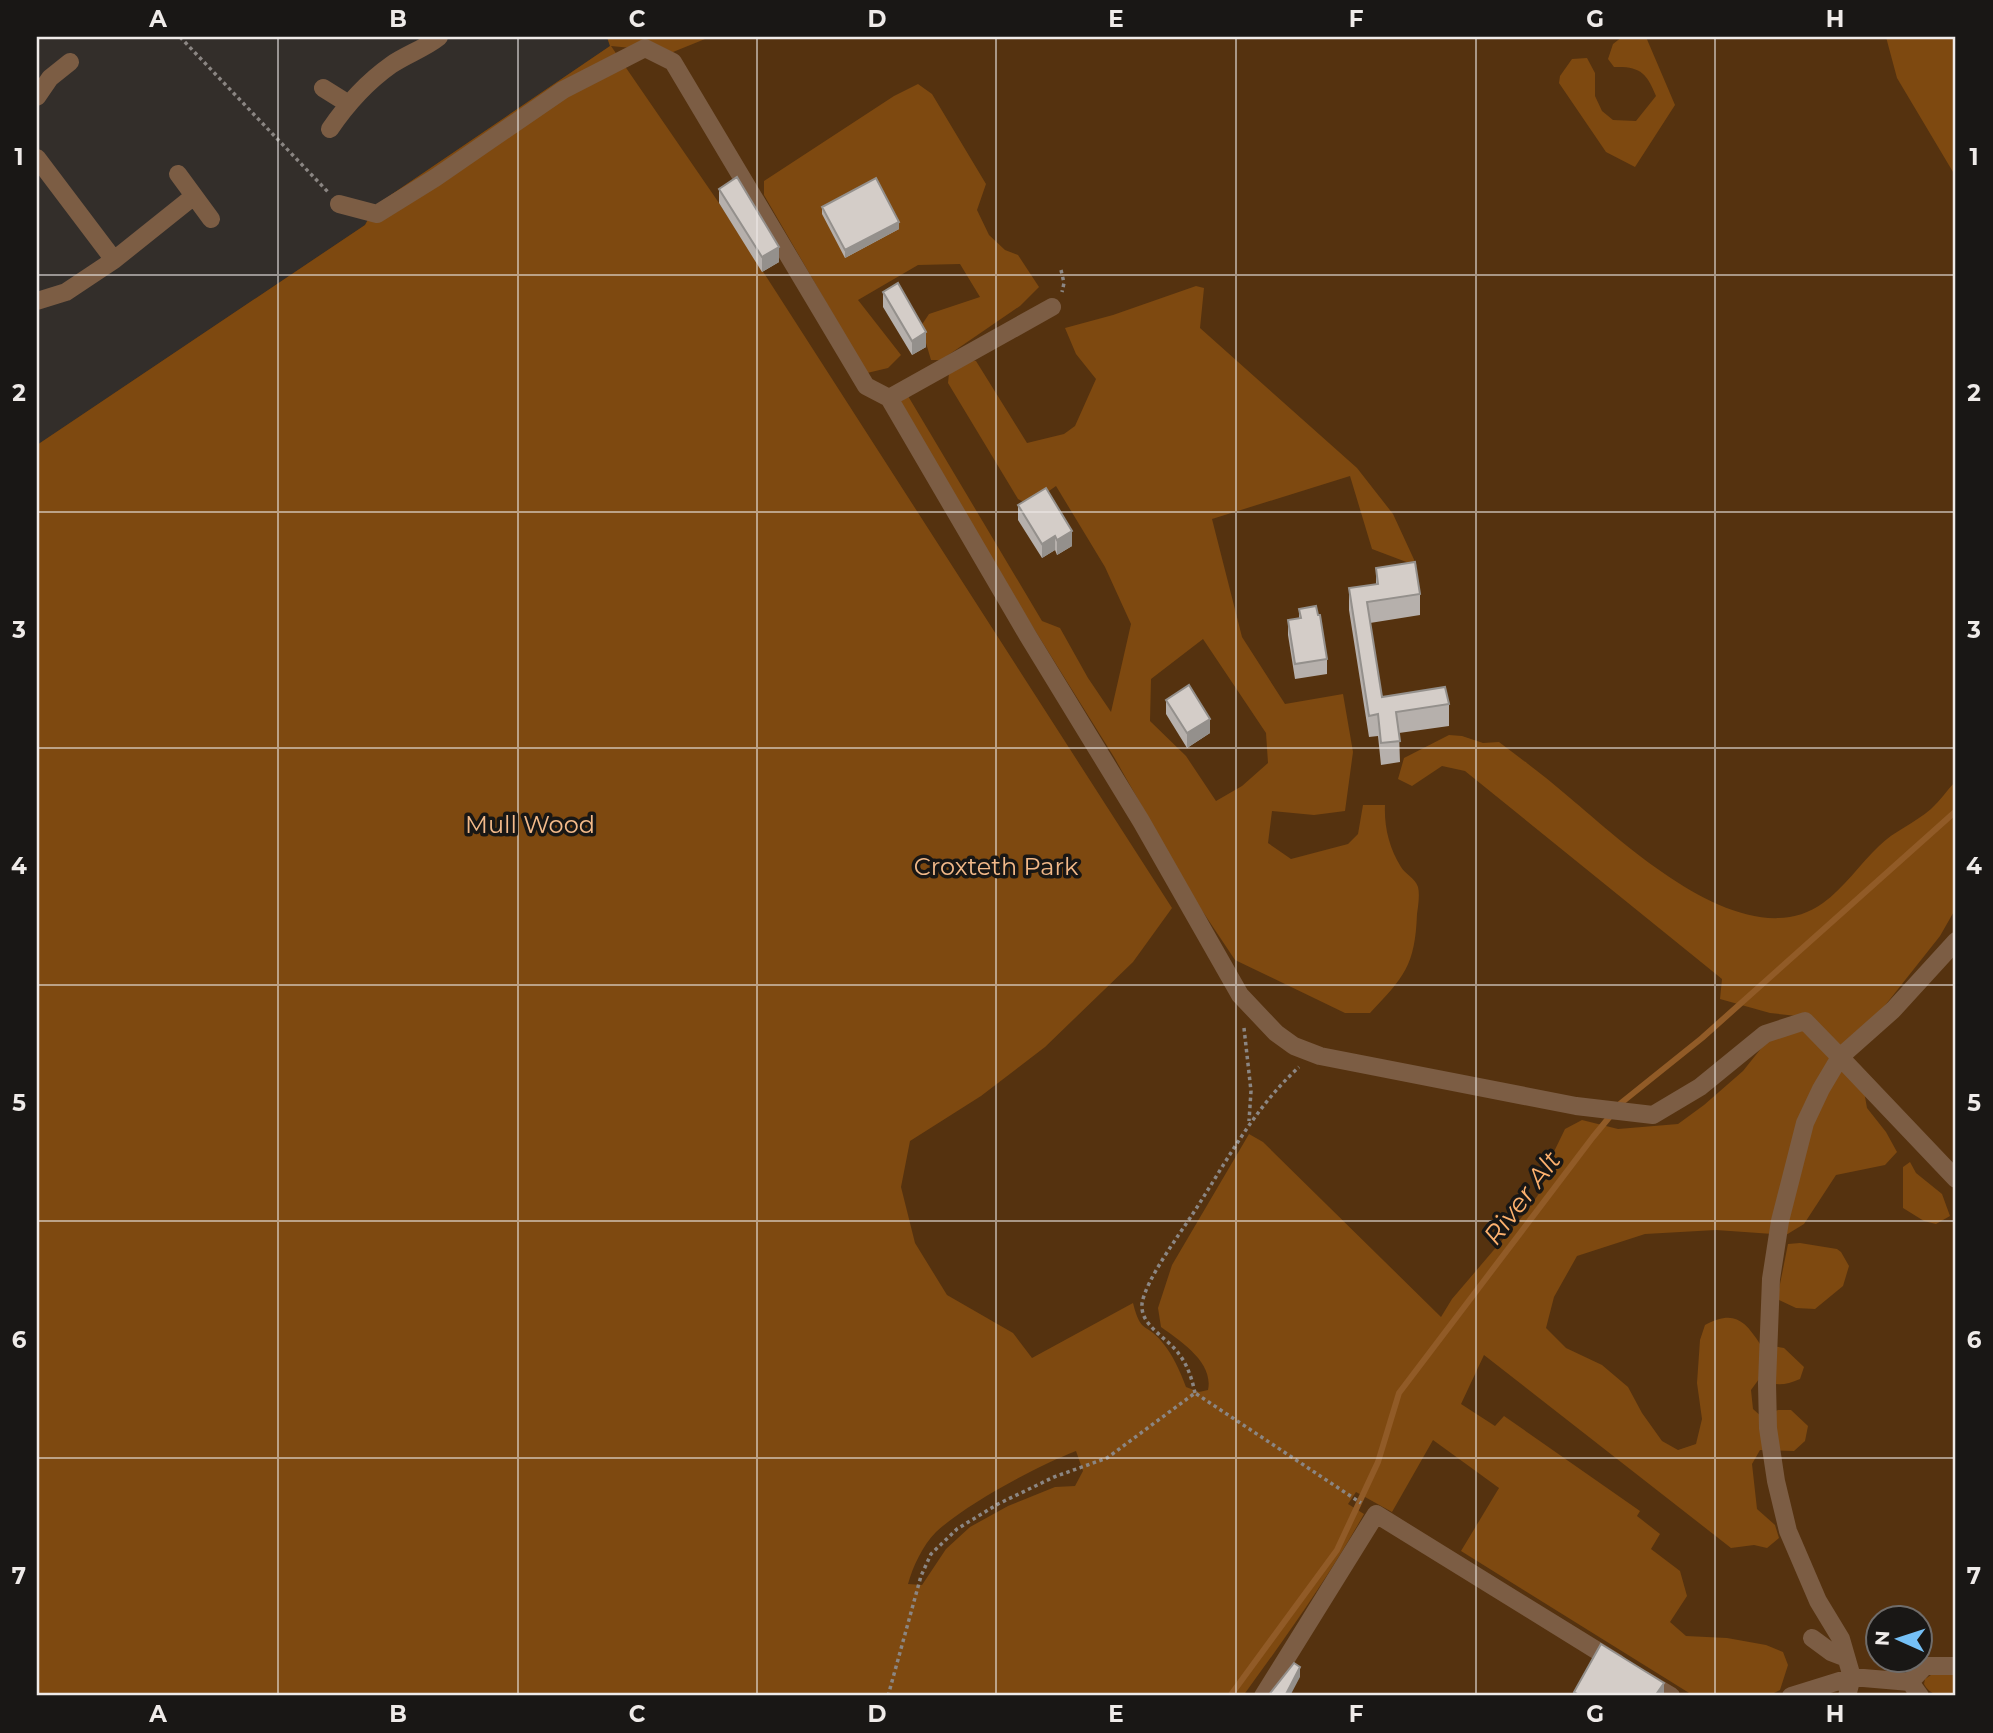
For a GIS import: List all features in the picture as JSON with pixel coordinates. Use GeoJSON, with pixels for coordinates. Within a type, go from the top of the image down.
{"type":"FeatureCollection","features":[{"type":"Feature","properties":{"kind":"street"},"geometry":{"type":"LineString","coordinates":[[330,129],[347,103],[393,63],[427,47],[439,37]]}},
{"type":"Feature","properties":{"kind":"street"},"geometry":{"type":"LineString","coordinates":[[339,204],[377,214],[435,178],[563,90],[645,48],[673,62],[866,386],[889,398],[1028,636],[1141,821],[1240,996],[1276,1033],[1294,1046],[1320,1056],[1576,1106],[1653,1115],[1700,1087],[1765,1034],[1805,1021],[1956,1179]]}},
{"type":"Feature","properties":{"kind":"street"},"geometry":{"type":"LineString","coordinates":[[37,98],[50,78],[70,62]]}},
{"type":"Feature","properties":{"kind":"street"},"geometry":{"type":"LineString","coordinates":[[323,88],[347,103]]}},
{"type":"Feature","properties":{"kind":"street"},"geometry":{"type":"LineString","coordinates":[[37,158],[114,260]]}},
{"type":"Feature","properties":{"kind":"street"},"geometry":{"type":"LineString","coordinates":[[178,174],[211,219]]}},
{"type":"Feature","properties":{"kind":"street"},"geometry":{"type":"LineString","coordinates":[[37,300],[66,292],[114,260],[194,196]]}},
{"type":"Feature","properties":{"kind":"street"},"geometry":{"type":"LineString","coordinates":[[889,398],[1052,306]]}},
{"type":"Feature","properties":{"kind":"street"},"geometry":{"type":"LineString","coordinates":[[1847,1696],[1852,1677],[1844,1657],[1841,1639],[1801,1567],[1788,1531],[1776,1481],[1768,1428],[1771,1279],[1783,1208],[1805,1123],[1821,1088],[1840,1057],[1893,1010],[1956,941]]}},
{"type":"Feature","properties":{"kind":"street"},"geometry":{"type":"LineString","coordinates":[[1263,1696],[1376,1514],[1671,1696]]}},
{"type":"Feature","properties":{"kind":"street"},"geometry":{"type":"LineString","coordinates":[[1812,1639],[1844,1657]]}},
{"type":"Feature","properties":{"kind":"street"},"geometry":{"type":"LineString","coordinates":[[1791,1696],[1852,1677],[1915,1689],[1925,1666],[1956,1667]]}},
{"type":"Feature","properties":{"kind":"path"},"geometry":{"type":"LineString","coordinates":[[180,37],[339,204]]}},
{"type":"Feature","properties":{"kind":"path"},"geometry":{"type":"LineString","coordinates":[[1240,996],[1251,1091],[1249,1123]]}},
{"type":"Feature","properties":{"kind":"path"},"geometry":{"type":"LineString","coordinates":[[1320,1056],[1299,1067],[1280,1085],[1249,1123],[1156,1270],[1142,1304],[1145,1320],[1179,1353],[1191,1374],[1195,1393],[1365,1506]]}},
{"type":"Feature","properties":{"kind":"path"},"geometry":{"type":"LineString","coordinates":[[888,1696],[921,1576],[931,1554],[957,1529],[998,1504],[1054,1477],[1107,1458],[1195,1393]]}},
{"type":"Feature","properties":{"kind":"green space","name":"Croxteth Park"},"geometry":{"type":"Polygon","coordinates":[[[607,37],[1956,37],[1956,1696],[37,1696],[37,445],[365,225],[376,205],[610,46],[607,37]]]}},
{"type":"Feature","properties":{"kind":"green space","name":"Mull Wood"},"geometry":{"type":"Polygon","coordinates":[[[607,37],[710,37],[673,52],[611,46],[719,203],[1172,908],[1133,962],[1045,1047],[981,1096],[910,1141],[901,1187],[915,1243],[947,1295],[1013,1333],[1032,1358],[1133,1303],[1141,1324],[1170,1352],[1186,1387],[1199,1392],[1208,1390],[1206,1370],[1201,1361],[1161,1327],[1158,1308],[1172,1265],[1249,1134],[1263,1142],[1441,1317],[1452,1299],[1540,1192],[1547,1166],[1565,1129],[1582,1120],[1618,1129],[1678,1124],[1743,1071],[1767,1041],[1797,1016],[1770,1013],[1720,999],[1722,979],[1465,771],[1442,766],[1412,786],[1398,779],[1404,758],[1449,735],[1483,743],[1499,742],[1654,867],[1724,907],[1759,917],[1792,916],[1823,903],[1838,891],[1879,846],[1931,809],[1956,781],[1956,908],[1940,936],[1883,1008],[1841,1068],[1864,1091],[1867,1108],[1886,1132],[1897,1152],[1885,1165],[1836,1175],[1804,1224],[1786,1235],[1716,1230],[1645,1234],[1577,1256],[1554,1297],[1546,1328],[1566,1348],[1602,1365],[1628,1387],[1662,1441],[1678,1450],[1696,1444],[1702,1419],[1697,1383],[1700,1340],[1705,1325],[1723,1318],[1737,1320],[1749,1328],[1760,1344],[1784,1348],[1804,1367],[1800,1379],[1780,1384],[1759,1379],[1751,1390],[1753,1409],[1762,1417],[1778,1410],[1791,1410],[1808,1426],[1805,1441],[1794,1451],[1760,1450],[1752,1464],[1757,1509],[1775,1525],[1779,1538],[1767,1548],[1754,1545],[1731,1548],[1484,1355],[1461,1404],[1495,1426],[1504,1416],[1640,1511],[1637,1516],[1660,1534],[1651,1549],[1680,1571],[1687,1596],[1670,1622],[1686,1636],[1727,1638],[1766,1645],[1783,1652],[1788,1665],[1780,1690],[1768,1696],[1694,1696],[1461,1551],[1499,1488],[1433,1440],[1392,1512],[1356,1492],[1348,1504],[1364,1514],[1321,1584],[1243,1696],[37,1696],[37,445],[365,225],[376,205],[610,46],[607,37]],[[1076,1451],[983,1498],[931,1537],[919,1556],[908,1584],[922,1585],[946,1549],[970,1527],[1008,1506],[1055,1487],[1075,1486],[1083,1471],[1076,1451]]]}},
{"type":"Feature","properties":{"kind":"green space"},"geometry":{"type":"Polygon","coordinates":[[[1622,37],[1646,37],[1675,105],[1635,167],[1606,152],[1559,83],[1560,76],[1572,59],[1587,58],[1595,73],[1595,96],[1602,111],[1613,120],[1636,121],[1656,96],[1646,76],[1641,72],[1614,67],[1608,59],[1613,44],[1622,37]]]}},
{"type":"Feature","properties":{"kind":"green space"},"geometry":{"type":"Polygon","coordinates":[[[1886,37],[1956,37],[1956,177],[1897,78],[1886,37]]]}},
{"type":"Feature","properties":{"kind":"green space"},"geometry":{"type":"Polygon","coordinates":[[[918,84],[932,94],[986,184],[977,210],[989,235],[1005,250],[1018,255],[1039,287],[1020,306],[941,360],[931,360],[921,326],[929,314],[980,297],[960,264],[918,265],[858,300],[901,355],[888,368],[867,373],[764,195],[764,181],[894,96],[918,84]]]}},
{"type":"Feature","properties":{"kind":"green space"},"geometry":{"type":"Polygon","coordinates":[[[1196,286],[1204,288],[1200,328],[1357,468],[1393,514],[1417,566],[1372,549],[1350,476],[1212,519],[1242,637],[1285,704],[1343,694],[1353,752],[1345,811],[1314,815],[1272,811],[1268,843],[1291,859],[1348,844],[1358,834],[1363,805],[1385,805],[1390,845],[1403,870],[1418,887],[1414,946],[1406,970],[1370,1013],[1345,1013],[1235,960],[1197,903],[1114,757],[895,406],[908,396],[1042,621],[1060,628],[1111,712],[1131,624],[1105,567],[1056,486],[1029,505],[1018,499],[948,383],[949,373],[968,359],[976,361],[1027,443],[1064,434],[1075,426],[1096,379],[1076,354],[1065,328],[1113,315],[1196,286]],[[1203,639],[1151,679],[1150,721],[1186,756],[1216,801],[1242,786],[1268,763],[1266,733],[1203,639]]]}},
{"type":"Feature","properties":{"kind":"green space"},"geometry":{"type":"Polygon","coordinates":[[[1910,1162],[1916,1173],[1942,1194],[1950,1216],[1936,1224],[1924,1221],[1903,1208],[1903,1167],[1910,1162]]]}},
{"type":"Feature","properties":{"kind":"green space"},"geometry":{"type":"Polygon","coordinates":[[[1800,1243],[1837,1249],[1849,1266],[1843,1286],[1815,1309],[1796,1308],[1777,1299],[1788,1244],[1800,1243]]]}},
{"type":"Feature","properties":{"kind":"green space"},"geometry":{"type":"Polygon","coordinates":[[[1956,1674],[1956,1696],[1934,1694],[1924,1684],[1925,1679],[1931,1675],[1956,1674]]]}},
{"type":"Feature","properties":{"kind":"building"},"geometry":{"type":"Polygon","coordinates":[[[737,177],[779,247],[762,257],[719,189],[737,177]]]}},
{"type":"Feature","properties":{"kind":"building"},"geometry":{"type":"Polygon","coordinates":[[[876,178],[899,222],[845,250],[822,207],[876,178]]]}},
{"type":"Feature","properties":{"kind":"building"},"geometry":{"type":"Polygon","coordinates":[[[898,283],[926,332],[912,341],[883,292],[898,283]]]}},
{"type":"Feature","properties":{"kind":"building"},"geometry":{"type":"Polygon","coordinates":[[[1046,488],[1072,531],[1057,540],[1055,536],[1042,544],[1018,505],[1046,488]]]}},
{"type":"Feature","properties":{"kind":"building"},"geometry":{"type":"Polygon","coordinates":[[[1415,562],[1420,594],[1367,602],[1382,697],[1445,687],[1449,704],[1396,712],[1400,741],[1381,743],[1378,714],[1369,716],[1349,588],[1378,584],[1376,568],[1415,562]]]}},
{"type":"Feature","properties":{"kind":"building"},"geometry":{"type":"Polygon","coordinates":[[[1316,606],[1327,659],[1295,664],[1288,620],[1301,618],[1299,609],[1316,606]]]}},
{"type":"Feature","properties":{"kind":"building"},"geometry":{"type":"Polygon","coordinates":[[[1189,685],[1210,719],[1187,733],[1166,700],[1189,685]]]}},
{"type":"Feature","properties":{"kind":"building"},"geometry":{"type":"Polygon","coordinates":[[[1601,1644],[1664,1683],[1655,1696],[1581,1696],[1574,1692],[1601,1644]]]}},
{"type":"Feature","properties":{"kind":"building"},"geometry":{"type":"Polygon","coordinates":[[[1294,1663],[1300,1667],[1285,1696],[1268,1696],[1294,1663]]]}},
{"type":"Feature","properties":{"kind":"waterway","name":"River Alt"},"geometry":{"type":"LineString","coordinates":[[1230,1696],[1337,1550],[1378,1462],[1399,1393],[1593,1137],[1621,1103],[1702,1038],[1956,811]]}}]}
